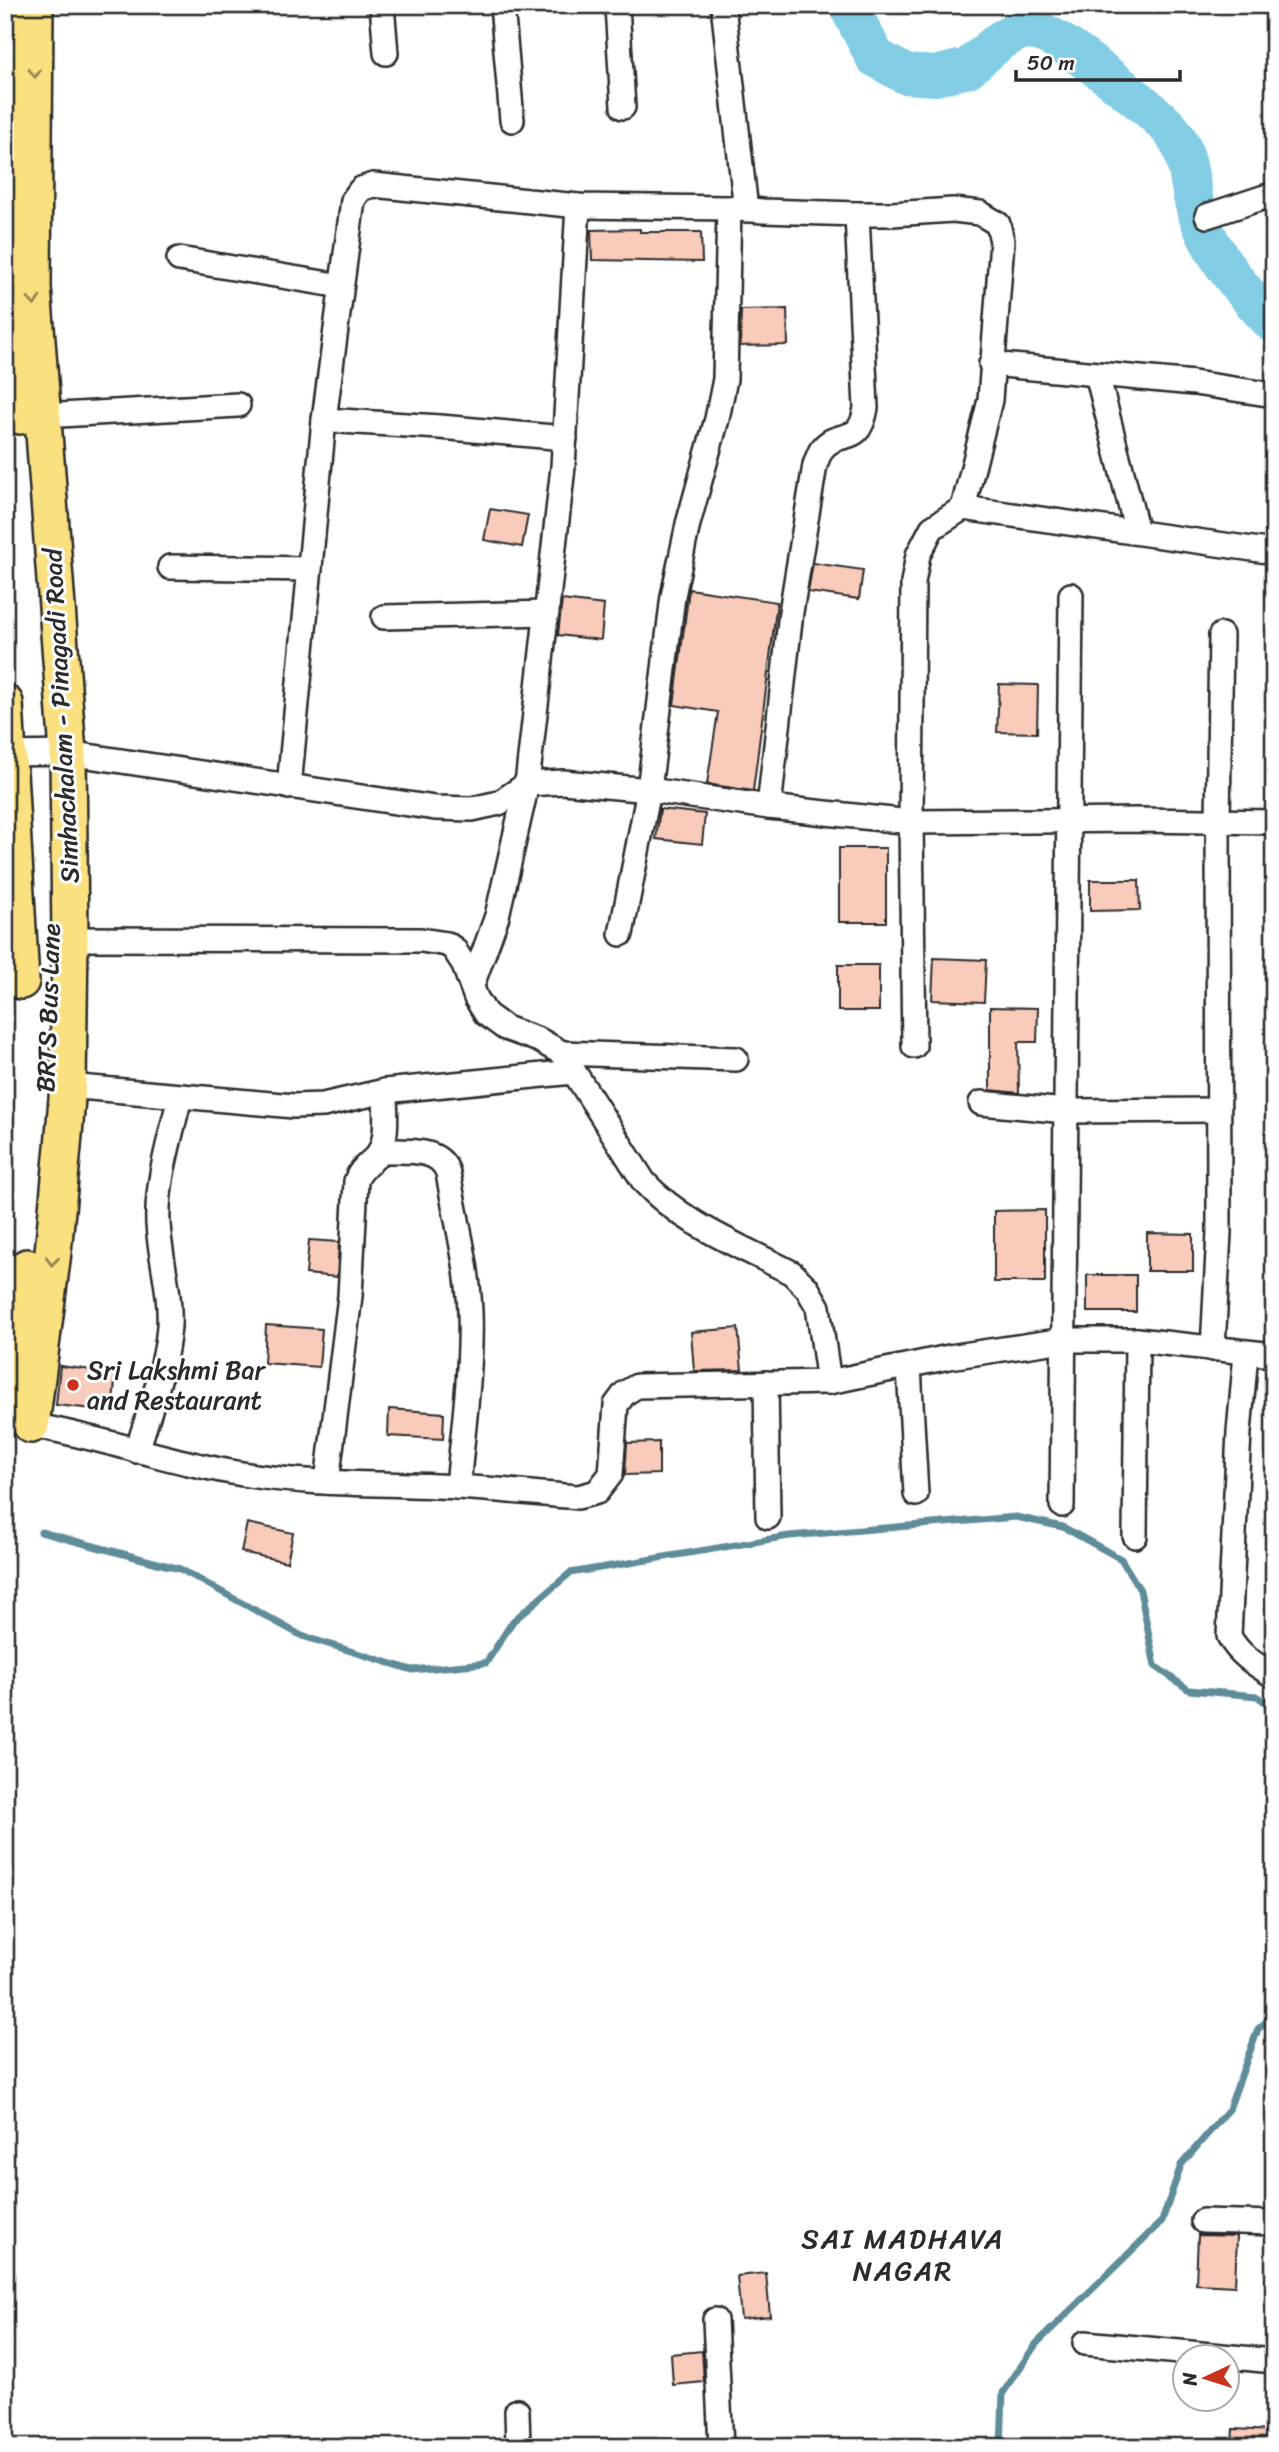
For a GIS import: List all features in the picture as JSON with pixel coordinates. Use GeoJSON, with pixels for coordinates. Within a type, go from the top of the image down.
{"type":"FeatureCollection","features":[{"type":"Feature","properties":{"kind":"main road","name":"Simhachalam - Pinagadi Road"},"geometry":{"type":"LineString","coordinates":[[18,1420],[53,1252],[68,1086],[70,939],[33,287],[35,5]]}},
{"type":"Feature","properties":{"kind":"main road","name":"BRTS Bus Lane"},"geometry":{"type":"LineString","coordinates":[[5,10],[9,324],[58,753],[46,1099],[18,1420]]}},
{"type":"Feature","properties":{"kind":"main road","name":"Simhachalam - Pinagadi Road"},"geometry":{"type":"LineString","coordinates":[[5,703],[9,754],[13,981]]}},
{"type":"Feature","properties":{"kind":"street"},"geometry":{"type":"LineString","coordinates":[[382,5],[386,53]]}},
{"type":"Feature","properties":{"kind":"street"},"geometry":{"type":"LineString","coordinates":[[502,5],[512,120]]}},
{"type":"Feature","properties":{"kind":"street"},"geometry":{"type":"LineString","coordinates":[[617,5],[623,107]]}},
{"type":"Feature","properties":{"kind":"street"},"geometry":{"type":"LineString","coordinates":[[621,934],[649,790],[673,596],[688,524],[718,419],[724,379],[737,209],[723,5]]}},
{"type":"Feature","properties":{"kind":"street"},"geometry":{"type":"LineString","coordinates":[[289,787],[324,421],[353,200],[361,189],[373,185],[578,206],[857,214],[953,210],[980,213],[998,224],[1003,241],[990,400],[962,508],[932,528],[918,555],[913,583],[911,822],[914,1046]]}},
{"type":"Feature","properties":{"kind":"street"},"geometry":{"type":"LineString","coordinates":[[1207,216],[1274,194]]}},
{"type":"Feature","properties":{"kind":"street"},"geometry":{"type":"LineString","coordinates":[[472,985],[497,916],[527,784],[565,438],[578,206]]}},
{"type":"Feature","properties":{"kind":"street"},"geometry":{"type":"LineString","coordinates":[[769,807],[791,612],[815,465],[821,450],[831,442],[856,433],[863,423],[866,408],[857,214]]}},
{"type":"Feature","properties":{"kind":"street"},"geometry":{"type":"LineString","coordinates":[[179,259],[341,286]]}},
{"type":"Feature","properties":{"kind":"street"},"geometry":{"type":"LineString","coordinates":[[991,364],[1194,383],[1274,395]]}},
{"type":"Feature","properties":{"kind":"street"},"geometry":{"type":"LineString","coordinates":[[1097,374],[1137,533]]}},
{"type":"Feature","properties":{"kind":"street"},"geometry":{"type":"LineString","coordinates":[[42,416],[238,404]]}},
{"type":"Feature","properties":{"kind":"street"},"geometry":{"type":"LineString","coordinates":[[324,421],[440,427],[565,438]]}},
{"type":"Feature","properties":{"kind":"street"},"geometry":{"type":"LineString","coordinates":[[962,508],[1274,552]]}},
{"type":"Feature","properties":{"kind":"street"},"geometry":{"type":"LineString","coordinates":[[170,567],[310,569]]}},
{"type":"Feature","properties":{"kind":"street"},"geometry":{"type":"LineString","coordinates":[[1062,1505],[1071,595]]}},
{"type":"Feature","properties":{"kind":"street"},"geometry":{"type":"LineString","coordinates":[[384,617],[547,613]]}},
{"type":"Feature","properties":{"kind":"street"},"geometry":{"type":"LineString","coordinates":[[1213,1349],[1219,1232],[1218,820],[1221,635]]}},
{"type":"Feature","properties":{"kind":"street"},"geometry":{"type":"LineString","coordinates":[[9,754],[58,753],[435,808],[472,809],[499,803],[527,784],[563,782],[911,822],[1274,822]]}},
{"type":"Feature","properties":{"kind":"street"},"geometry":{"type":"LineString","coordinates":[[70,939],[437,941],[447,944],[454,949],[463,963],[486,1014],[505,1028],[539,1040],[568,1062],[644,1182],[660,1199],[679,1213],[792,1273],[807,1287],[818,1307],[829,1382]]}},
{"type":"Feature","properties":{"kind":"street"},"geometry":{"type":"LineString","coordinates":[[68,1086],[294,1106],[323,1105],[385,1091],[568,1062],[736,1059]]}},
{"type":"Feature","properties":{"kind":"street"},"geometry":{"type":"LineString","coordinates":[[327,1482],[350,1296],[356,1181],[362,1168],[380,1151],[384,1135],[385,1091]]}},
{"type":"Feature","properties":{"kind":"street"},"geometry":{"type":"LineString","coordinates":[[137,1451],[162,1364],[169,1326],[168,1296],[158,1223],[161,1183],[180,1096]]}},
{"type":"Feature","properties":{"kind":"street"},"geometry":{"type":"LineString","coordinates":[[981,1103],[1066,1111],[1218,1110]]}},
{"type":"Feature","properties":{"kind":"street"},"geometry":{"type":"LineString","coordinates":[[380,1151],[433,1154],[445,1164],[448,1173],[468,1282],[470,1318],[457,1487]]}},
{"type":"Feature","properties":{"kind":"street"},"geometry":{"type":"LineString","coordinates":[[18,1420],[137,1451],[248,1475],[578,1497],[597,1492],[611,1474],[616,1405],[625,1393],[637,1386],[829,1382],[949,1357],[1064,1340],[1137,1340],[1274,1355]]}},
{"type":"Feature","properties":{"kind":"street"},"geometry":{"type":"LineString","coordinates":[[1135,1536],[1137,1340]]}},
{"type":"Feature","properties":{"kind":"street"},"geometry":{"type":"LineString","coordinates":[[1246,1353],[1229,1636],[1235,1647],[1274,1676]]}},
{"type":"Feature","properties":{"kind":"street"},"geometry":{"type":"LineString","coordinates":[[909,1367],[916,1494]]}},
{"type":"Feature","properties":{"kind":"street"},"geometry":{"type":"LineString","coordinates":[[766,1383],[768,1517]]}},
{"type":"Feature","properties":{"kind":"street"},"geometry":{"type":"LineString","coordinates":[[1203,2221],[1274,2223]]}},
{"type":"Feature","properties":{"kind":"street"},"geometry":{"type":"LineString","coordinates":[[715,2320],[721,2447]]}},
{"type":"Feature","properties":{"kind":"street"},"geometry":{"type":"LineString","coordinates":[[1085,2343],[1274,2361]]}},
{"type":"Feature","properties":{"kind":"street"},"geometry":{"type":"LineString","coordinates":[[517,2411],[518,2447]]}},
{"type":"Feature","properties":{"kind":"building"},"geometry":{"type":"Polygon","coordinates":[[[640,229],[640,232],[701,232],[702,262],[592,260],[591,230],[640,229]]]}},
{"type":"Feature","properties":{"kind":"building"},"geometry":{"type":"Polygon","coordinates":[[[787,309],[788,345],[740,346],[741,310],[787,309]]]}},
{"type":"Feature","properties":{"kind":"building"},"geometry":{"type":"Polygon","coordinates":[[[490,509],[528,515],[522,547],[484,540],[490,509]]]}},
{"type":"Feature","properties":{"kind":"building"},"geometry":{"type":"Polygon","coordinates":[[[813,563],[863,570],[859,599],[808,592],[813,563]]]}},
{"type":"Feature","properties":{"kind":"building"},"geometry":{"type":"Polygon","coordinates":[[[689,589],[777,602],[753,791],[707,784],[718,712],[674,705],[689,589]]]}},
{"type":"Feature","properties":{"kind":"building"},"geometry":{"type":"Polygon","coordinates":[[[562,600],[604,605],[601,640],[558,635],[562,600]]]}},
{"type":"Feature","properties":{"kind":"building"},"geometry":{"type":"Polygon","coordinates":[[[999,684],[1038,685],[1037,733],[997,732],[999,684]]]}},
{"type":"Feature","properties":{"kind":"building"},"geometry":{"type":"Polygon","coordinates":[[[660,809],[705,814],[702,844],[656,839],[660,809]]]}},
{"type":"Feature","properties":{"kind":"building"},"geometry":{"type":"Polygon","coordinates":[[[839,848],[886,848],[886,922],[839,922],[839,848]]]}},
{"type":"Feature","properties":{"kind":"building"},"geometry":{"type":"Polygon","coordinates":[[[1090,880],[1139,880],[1140,910],[1090,911],[1090,880]]]}},
{"type":"Feature","properties":{"kind":"building"},"geometry":{"type":"Polygon","coordinates":[[[934,958],[986,960],[984,1002],[932,1000],[934,958]]]}},
{"type":"Feature","properties":{"kind":"building"},"geometry":{"type":"Polygon","coordinates":[[[838,965],[879,965],[879,1011],[838,1011],[838,965]]]}},
{"type":"Feature","properties":{"kind":"building"},"geometry":{"type":"Polygon","coordinates":[[[990,1007],[1038,1008],[1037,1042],[1018,1042],[1019,1093],[990,1090],[990,1007]]]}},
{"type":"Feature","properties":{"kind":"building"},"geometry":{"type":"Polygon","coordinates":[[[1045,1210],[1045,1282],[994,1282],[994,1211],[1045,1210]]]}},
{"type":"Feature","properties":{"kind":"building"},"geometry":{"type":"Polygon","coordinates":[[[1147,1233],[1193,1234],[1193,1271],[1147,1271],[1147,1233]]]}},
{"type":"Feature","properties":{"kind":"building"},"geometry":{"type":"Polygon","coordinates":[[[309,1240],[339,1242],[337,1277],[306,1274],[309,1240]]]}},
{"type":"Feature","properties":{"kind":"building"},"geometry":{"type":"Polygon","coordinates":[[[1087,1275],[1136,1275],[1136,1312],[1087,1312],[1087,1275]]]}},
{"type":"Feature","properties":{"kind":"building"},"geometry":{"type":"Polygon","coordinates":[[[266,1325],[322,1329],[319,1367],[264,1363],[266,1325]]]}},
{"type":"Feature","properties":{"kind":"building"},"geometry":{"type":"Polygon","coordinates":[[[738,1328],[742,1370],[694,1371],[691,1332],[738,1328]]]}},
{"type":"Feature","properties":{"kind":"building"},"geometry":{"type":"Polygon","coordinates":[[[60,1366],[116,1373],[112,1411],[56,1405],[60,1366]]]}},
{"type":"Feature","properties":{"kind":"building"},"geometry":{"type":"Polygon","coordinates":[[[389,1409],[444,1413],[443,1439],[388,1436],[389,1409]]]}},
{"type":"Feature","properties":{"kind":"building"},"geometry":{"type":"Polygon","coordinates":[[[659,1442],[659,1474],[625,1475],[627,1443],[659,1442]]]}},
{"type":"Feature","properties":{"kind":"building"},"geometry":{"type":"Polygon","coordinates":[[[247,1523],[293,1533],[287,1562],[241,1552],[247,1523]]]}},
{"type":"Feature","properties":{"kind":"building"},"geometry":{"type":"Polygon","coordinates":[[[1198,2235],[1237,2236],[1235,2286],[1196,2284],[1198,2235]]]}},
{"type":"Feature","properties":{"kind":"building"},"geometry":{"type":"Polygon","coordinates":[[[766,2273],[770,2316],[741,2319],[737,2276],[766,2273]]]}},
{"type":"Feature","properties":{"kind":"building"},"geometry":{"type":"Polygon","coordinates":[[[702,2351],[704,2382],[673,2385],[671,2354],[702,2351]]]}},
{"type":"Feature","properties":{"kind":"building"},"geometry":{"type":"Polygon","coordinates":[[[1233,2429],[1274,2431],[1274,2447],[1232,2447],[1233,2429]]]}},
{"type":"Feature","properties":{"kind":"waterway"},"geometry":{"type":"LineString","coordinates":[[848,5],[875,57],[905,74],[935,76],[968,68],[1001,40],[1022,29],[1043,33],[1055,39],[1112,79],[1165,124],[1180,143],[1204,230],[1241,287],[1274,324]]}},
{"type":"Feature","properties":{"kind":"waterway"},"geometry":{"type":"LineString","coordinates":[[41,1532],[180,1569],[302,1636],[412,1670],[486,1663],[513,1621],[570,1573],[789,1536],[1016,1517],[1063,1527],[1121,1559],[1140,1590],[1155,1666],[1189,1690],[1257,1696],[1274,1709]]}},
{"type":"Feature","properties":{"kind":"waterway"},"geometry":{"type":"LineString","coordinates":[[1001,2447],[1003,2393],[1036,2344],[1162,2221],[1181,2165],[1229,2109],[1258,2029],[1274,2015]]}},
{"type":"Feature","properties":{"kind":"place","name":"Sri Lakshmi Bar and Restaurant"},"geometry":{"type":"Point","coordinates":[73,1385]}},
{"type":"Feature","properties":{"kind":"district","name":"SAI MADHAVA NAGAR"},"geometry":{"type":"Point","coordinates":[903,2254]}}]}
